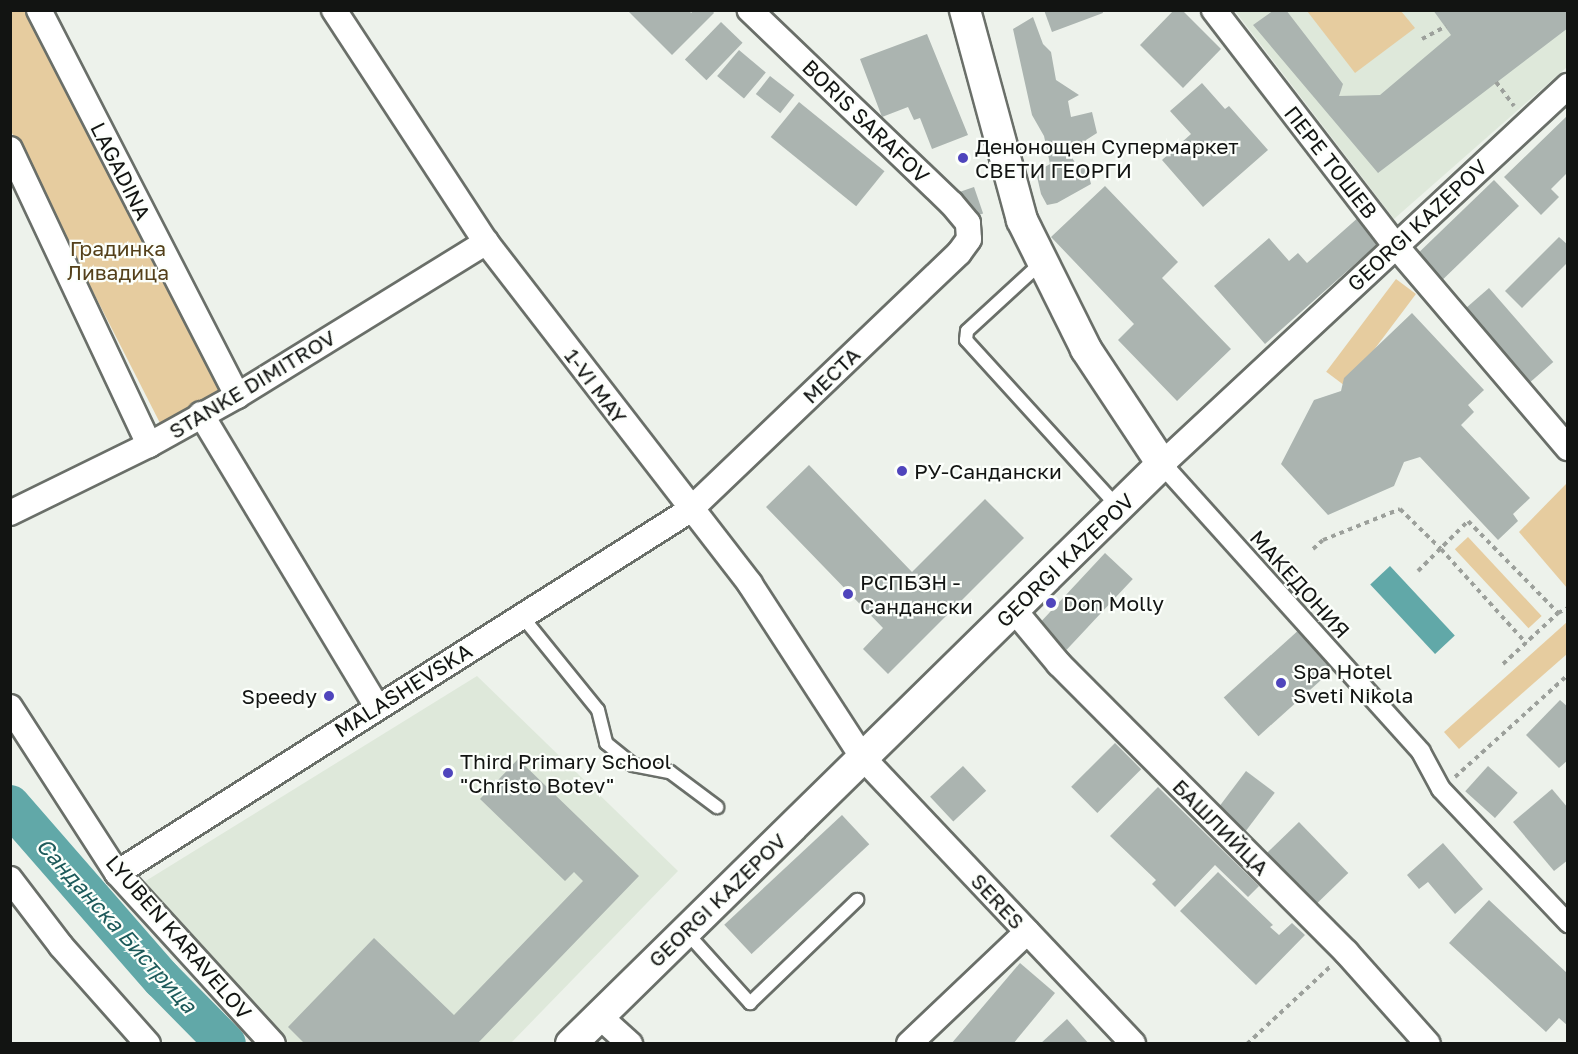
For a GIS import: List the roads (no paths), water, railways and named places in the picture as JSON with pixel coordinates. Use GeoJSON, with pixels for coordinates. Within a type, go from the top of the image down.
{"type":"FeatureCollection","features":[{"type":"Feature","properties":{"kind":"street","name":"LAGADINA"},"geometry":{"type":"LineString","coordinates":[[39,10],[237,396]]}},
{"type":"Feature","properties":{"kind":"street","name":"1-VI MAY"},"geometry":{"type":"LineString","coordinates":[[334,10],[486,242],[690,510],[750,584],[863,758]]}},
{"type":"Feature","properties":{"kind":"street","name":"BORIS SARAFOV"},"geometry":{"type":"LineString","coordinates":[[750,10],[951,203],[968,223],[969,238]]}},
{"type":"Feature","properties":{"kind":"street"},"geometry":{"type":"LineString","coordinates":[[965,10],[1022,220],[1086,349],[1162,464]]}},
{"type":"Feature","properties":{"kind":"street","name":"ПЕРЕ ТОШЕВ"},"geometry":{"type":"LineString","coordinates":[[1214,10],[1395,245],[1568,448]]}},
{"type":"Feature","properties":{"kind":"street","name":"GEORGI KAZEPOV"},"geometry":{"type":"LineString","coordinates":[[571,1044],[1162,464],[1568,86]]}},
{"type":"Feature","properties":{"kind":"street"},"geometry":{"type":"LineString","coordinates":[[10,149],[149,445]]}},
{"type":"Feature","properties":{"kind":"street","name":"МЕСТА"},"geometry":{"type":"LineString","coordinates":[[690,510],[959,253],[969,238]]}},
{"type":"Feature","properties":{"kind":"street","name":"STANKE DIMITROV"},"geometry":{"type":"LineString","coordinates":[[10,513],[149,445],[237,396],[486,242]]}},
{"type":"Feature","properties":{"kind":"street"},"geometry":{"type":"LineString","coordinates":[[201,414],[377,707]]}},
{"type":"Feature","properties":{"kind":"street","name":"МАКЕДОНИЯ"},"geometry":{"type":"LineString","coordinates":[[1162,464],[1421,752],[1441,789],[1568,923]]}},
{"type":"Feature","properties":{"kind":"street","name":"MALASHEVSKA"},"geometry":{"type":"LineString","coordinates":[[117,873],[690,510]]}},
{"type":"Feature","properties":{"kind":"street","name":"БАШЛИЙЦА"},"geometry":{"type":"LineString","coordinates":[[1014,610],[1059,664],[1346,952],[1428,1044]]}},
{"type":"Feature","properties":{"kind":"street","name":"LYUBEN KARAVELOV"},"geometry":{"type":"LineString","coordinates":[[10,707],[117,873],[273,1044]]}},
{"type":"Feature","properties":{"kind":"street","name":"SERES"},"geometry":{"type":"LineString","coordinates":[[863,758],[1133,1044]]}},
{"type":"Feature","properties":{"kind":"street"},"geometry":{"type":"LineString","coordinates":[[10,879],[60,946],[148,1044]]}},
{"type":"Feature","properties":{"kind":"street"},"geometry":{"type":"LineString","coordinates":[[909,1044],[1027,932]]}},
{"type":"Feature","properties":{"kind":"street"},"geometry":{"type":"LineString","coordinates":[[599,1016],[630,1044]]}},
{"type":"Feature","properties":{"kind":"lane"},"geometry":{"type":"LineString","coordinates":[[1043,261],[967,331],[966,340],[1118,507]]}},
{"type":"Feature","properties":{"kind":"lane"},"geometry":{"type":"LineString","coordinates":[[521,615],[598,710],[606,743],[633,765],[670,772],[717,807]]}},
{"type":"Feature","properties":{"kind":"lane"},"geometry":{"type":"LineString","coordinates":[[685,931],[750,1003],[857,900]]}},
{"type":"Feature","properties":{"kind":"water"},"geometry":{"type":"Polygon","coordinates":[[[1390,566],[1455,635],[1435,654],[1370,584],[1390,566]]]}},
{"type":"Feature","properties":{"kind":"waterway","name":"Санданска Бистрица"},"geometry":{"type":"LineString","coordinates":[[10,805],[162,979],[226,1044]]}},
{"type":"Feature","properties":{"kind":"place","name":"Денонощен Супермаркет СВЕТИ ГЕОРГИ"},"geometry":{"type":"Point","coordinates":[963,158]}},
{"type":"Feature","properties":{"kind":"place","name":"РУ-Сандански"},"geometry":{"type":"Point","coordinates":[902,471]}},
{"type":"Feature","properties":{"kind":"place","name":"РСПБЗН - Сандански"},"geometry":{"type":"Point","coordinates":[848,594]}},
{"type":"Feature","properties":{"kind":"place","name":"Don Molly"},"geometry":{"type":"Point","coordinates":[1051,603]}},
{"type":"Feature","properties":{"kind":"place","name":"Spa Hotel Sveti Nikola"},"geometry":{"type":"Point","coordinates":[1281,683]}},
{"type":"Feature","properties":{"kind":"place","name":"Speedy"},"geometry":{"type":"Point","coordinates":[329,696]}},
{"type":"Feature","properties":{"kind":"place","name":"Third Primary School \"Christo Botev\""},"geometry":{"type":"Point","coordinates":[448,773]}},
{"type":"Feature","properties":{"kind":"park label","name":"Градинка Ливадица"},"geometry":{"type":"Point","coordinates":[118,260]}}]}
